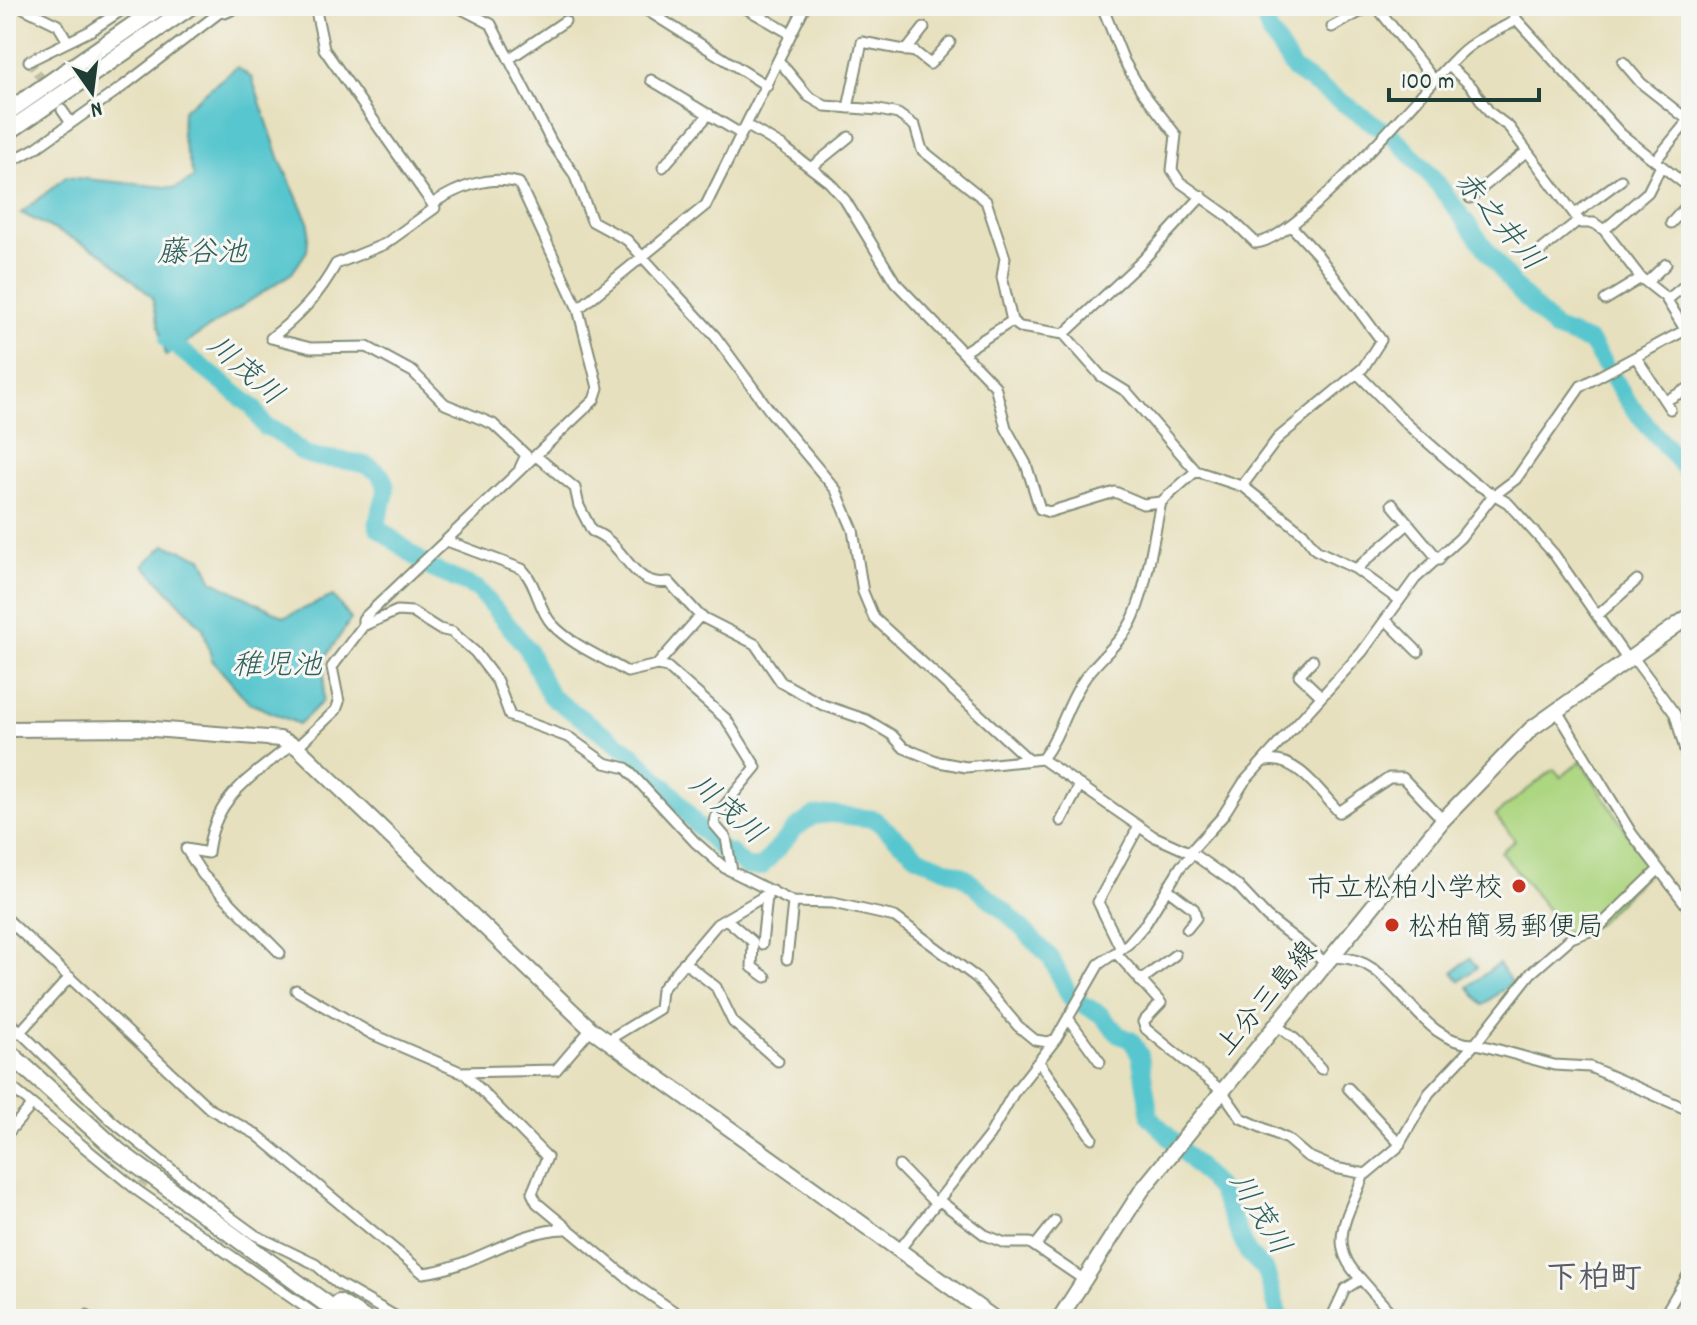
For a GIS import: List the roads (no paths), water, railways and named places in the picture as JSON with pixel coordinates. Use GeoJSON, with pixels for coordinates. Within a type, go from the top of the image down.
{"type":"FeatureCollection","features":[{"type":"Feature","properties":{"kind":"highway"},"geometry":{"type":"LineString","coordinates":[[8,112],[161,6]]}},
{"type":"Feature","properties":{"kind":"highway"},"geometry":{"type":"LineString","coordinates":[[6,136],[191,6]]}},
{"type":"Feature","properties":{"kind":"highway"},"geometry":{"type":"LineString","coordinates":[[7,1042],[118,1151],[197,1212],[347,1319]]}},
{"type":"Feature","properties":{"kind":"highway"},"geometry":{"type":"LineString","coordinates":[[197,1212],[365,1319]]}},
{"type":"Feature","properties":{"kind":"street"},"geometry":{"type":"LineString","coordinates":[[19,6],[58,25],[67,40]]}},
{"type":"Feature","properties":{"kind":"street"},"geometry":{"type":"LineString","coordinates":[[29,61],[90,31],[128,6]]}},
{"type":"Feature","properties":{"kind":"street"},"geometry":{"type":"LineString","coordinates":[[6,164],[71,123],[177,48],[228,6]]}},
{"type":"Feature","properties":{"kind":"street"},"geometry":{"type":"LineString","coordinates":[[211,19],[240,6]]}},
{"type":"Feature","properties":{"kind":"street"},"geometry":{"type":"LineString","coordinates":[[315,6],[324,49],[435,208],[403,234],[336,264],[325,286],[302,313],[271,338],[311,348],[367,347],[396,360],[413,372],[436,399],[493,424],[526,455],[517,475]]}},
{"type":"Feature","properties":{"kind":"street"},"geometry":{"type":"LineString","coordinates":[[456,6],[491,24],[552,143],[574,174],[592,221],[627,240],[715,336],[770,411],[836,490],[853,530],[863,592],[874,618],[1029,760]]}},
{"type":"Feature","properties":{"kind":"street"},"geometry":{"type":"LineString","coordinates":[[640,6],[767,86]]}},
{"type":"Feature","properties":{"kind":"street"},"geometry":{"type":"LineString","coordinates":[[742,6],[760,10],[791,34]]}},
{"type":"Feature","properties":{"kind":"street"},"geometry":{"type":"LineString","coordinates":[[578,309],[706,205],[805,6]]}},
{"type":"Feature","properties":{"kind":"street"},"geometry":{"type":"LineString","coordinates":[[1102,6],[1130,71],[1176,135],[1172,170],[1180,182],[1202,196],[1256,243],[1268,242],[1292,227],[1335,188],[1392,124],[1469,46],[1517,20]]}},
{"type":"Feature","properties":{"kind":"street"},"geometry":{"type":"LineString","coordinates":[[1332,27],[1373,6],[1434,80]]}},
{"type":"Feature","properties":{"kind":"street"},"geometry":{"type":"LineString","coordinates":[[1510,6],[1517,20],[1621,134],[1691,189]]}},
{"type":"Feature","properties":{"kind":"street"},"geometry":{"type":"LineString","coordinates":[[509,59],[565,21]]}},
{"type":"Feature","properties":{"kind":"street"},"geometry":{"type":"LineString","coordinates":[[906,51],[924,28]]}},
{"type":"Feature","properties":{"kind":"street"},"geometry":{"type":"LineString","coordinates":[[848,108],[862,42],[915,52],[930,64],[950,42]]}},
{"type":"Feature","properties":{"kind":"street"},"geometry":{"type":"LineString","coordinates":[[779,61],[808,96],[832,108],[879,110],[908,120],[917,129],[922,150],[984,197],[1005,258],[1002,277],[1012,321],[1020,327],[1064,334],[1101,376],[1127,392],[1196,471],[1242,486],[1303,533],[1316,550],[1356,569],[1382,590],[1402,597]]}},
{"type":"Feature","properties":{"kind":"street"},"geometry":{"type":"LineString","coordinates":[[1604,230],[1648,192],[1658,163],[1689,118],[1641,83],[1623,62]]}},
{"type":"Feature","properties":{"kind":"street"},"geometry":{"type":"LineString","coordinates":[[899,1250],[938,1202],[1056,1039],[1099,964],[1118,951],[1146,923],[1181,866],[1222,817],[1244,782],[1362,652],[1415,579],[1439,560],[1492,497],[1516,479],[1581,386],[1596,376],[1637,359],[1688,329],[1667,300],[1644,280],[1604,230],[1577,217],[1509,127],[1489,112],[1472,87],[1449,66]]}},
{"type":"Feature","properties":{"kind":"street"},"geometry":{"type":"LineString","coordinates":[[651,80],[709,114],[813,166],[845,200],[895,282],[965,351],[998,390],[1006,428],[1026,464],[1040,509],[1049,512],[1115,492],[1143,504],[1161,502]]}},
{"type":"Feature","properties":{"kind":"street"},"geometry":{"type":"LineString","coordinates":[[62,110],[71,123]]}},
{"type":"Feature","properties":{"kind":"street"},"geometry":{"type":"LineString","coordinates":[[663,167],[709,114]]}},
{"type":"Feature","properties":{"kind":"street"},"geometry":{"type":"LineString","coordinates":[[813,166],[849,137]]}},
{"type":"Feature","properties":{"kind":"street"},"geometry":{"type":"LineString","coordinates":[[1470,198],[1527,151]]}},
{"type":"Feature","properties":{"kind":"street"},"geometry":{"type":"LineString","coordinates":[[1539,252],[1621,180]]}},
{"type":"Feature","properties":{"kind":"street"},"geometry":{"type":"LineString","coordinates":[[363,626],[363,619],[594,400],[598,388],[578,309],[519,183],[484,182],[432,204]]}},
{"type":"Feature","properties":{"kind":"street"},"geometry":{"type":"LineString","coordinates":[[1064,334],[1143,260],[1202,196]]}},
{"type":"Feature","properties":{"kind":"street"},"geometry":{"type":"LineString","coordinates":[[1671,223],[1691,201]]}},
{"type":"Feature","properties":{"kind":"street"},"geometry":{"type":"LineString","coordinates":[[1242,486],[1278,438],[1357,373],[1381,340],[1317,254],[1292,227]]}},
{"type":"Feature","properties":{"kind":"street"},"geometry":{"type":"LineString","coordinates":[[1605,300],[1644,280],[1666,264]]}},
{"type":"Feature","properties":{"kind":"street"},"geometry":{"type":"LineString","coordinates":[[1667,300],[1690,281]]}},
{"type":"Feature","properties":{"kind":"street"},"geometry":{"type":"LineString","coordinates":[[965,351],[1012,321]]}},
{"type":"Feature","properties":{"kind":"street"},"geometry":{"type":"LineString","coordinates":[[1637,359],[1668,405],[1691,387]]}},
{"type":"Feature","properties":{"kind":"street"},"geometry":{"type":"LineString","coordinates":[[1357,373],[1408,425],[1492,497],[1508,503],[1554,554],[1597,616],[1675,714],[1691,772]]}},
{"type":"Feature","properties":{"kind":"street"},"geometry":{"type":"LineString","coordinates":[[536,456],[575,488],[579,506],[592,531],[605,535],[644,580],[653,585],[669,582],[679,589],[700,616],[755,644],[781,682],[823,705],[867,720],[892,735],[904,748],[939,762],[966,767],[1042,759],[1139,826],[1191,853],[1237,885],[1267,917],[1329,961],[1348,956],[1370,964],[1433,1027],[1465,1044],[1554,1065],[1590,1067],[1691,1111]]}},
{"type":"Feature","properties":{"kind":"street"},"geometry":{"type":"LineString","coordinates":[[1042,759],[1056,741],[1059,722],[1083,680],[1133,619],[1161,502],[1196,471]]}},
{"type":"Feature","properties":{"kind":"street"},"geometry":{"type":"LineString","coordinates":[[1392,504],[1439,560]]}},
{"type":"Feature","properties":{"kind":"street"},"geometry":{"type":"LineString","coordinates":[[1356,569],[1408,524]]}},
{"type":"Feature","properties":{"kind":"street"},"geometry":{"type":"LineString","coordinates":[[447,541],[522,569],[529,576],[550,623],[614,664],[636,672],[657,665],[667,667],[726,719],[756,767],[715,817],[714,824],[726,838],[732,871]]}},
{"type":"Feature","properties":{"kind":"street"},"geometry":{"type":"LineString","coordinates":[[1597,616],[1629,593],[1637,580]]}},
{"type":"Feature","properties":{"kind":"street"},"geometry":{"type":"LineString","coordinates":[[280,953],[203,875],[186,849],[208,853],[214,822],[226,801],[252,772],[295,745],[336,710],[339,702],[332,667],[363,626],[397,611],[412,612],[439,629],[452,632],[475,652],[497,681],[510,716],[570,738],[605,763],[626,768],[695,842],[732,871],[770,894],[793,902],[833,903],[895,917],[977,978],[1018,1026],[1035,1040],[1048,1042],[1056,1039]]}},
{"type":"Feature","properties":{"kind":"street","name":"上分三島線"},"geometry":{"type":"LineString","coordinates":[[1059,1319],[1083,1279],[1176,1146],[1443,820],[1511,747],[1691,615]]}},
{"type":"Feature","properties":{"kind":"street"},"geometry":{"type":"LineString","coordinates":[[657,665],[700,616]]}},
{"type":"Feature","properties":{"kind":"street"},"geometry":{"type":"LineString","coordinates":[[1386,620],[1418,652]]}},
{"type":"Feature","properties":{"kind":"street"},"geometry":{"type":"LineString","coordinates":[[1313,660],[1299,675],[1321,696]]}},
{"type":"Feature","properties":{"kind":"street"},"geometry":{"type":"LineString","coordinates":[[1557,711],[1657,871],[1687,899],[1691,911]]}},
{"type":"Feature","properties":{"kind":"street"},"geometry":{"type":"LineString","coordinates":[[6,729],[140,728],[257,736],[295,745],[591,1029],[995,1319]]}},
{"type":"Feature","properties":{"kind":"street"},"geometry":{"type":"LineString","coordinates":[[1266,761],[1276,760],[1296,767],[1339,812],[1389,778],[1403,778],[1443,820]]}},
{"type":"Feature","properties":{"kind":"street"},"geometry":{"type":"LineString","coordinates":[[1061,821],[1080,785]]}},
{"type":"Feature","properties":{"kind":"street"},"geometry":{"type":"LineString","coordinates":[[1139,826],[1098,902],[1118,951],[1161,1003],[1143,1022],[1146,1029],[1222,1091],[1241,1118],[1287,1139],[1307,1156],[1335,1168],[1364,1174]]}},
{"type":"Feature","properties":{"kind":"street"},"geometry":{"type":"LineString","coordinates":[[1396,1319],[1345,1264],[1342,1232],[1364,1174],[1400,1144],[1420,1105],[1542,962],[1571,938],[1598,928],[1657,871]]}},
{"type":"Feature","properties":{"kind":"street"},"geometry":{"type":"LineString","coordinates":[[1169,890],[1194,909],[1196,918],[1187,929]]}},
{"type":"Feature","properties":{"kind":"street"},"geometry":{"type":"LineString","coordinates":[[608,1040],[659,1009],[661,990],[684,962],[726,919],[770,894]]}},
{"type":"Feature","properties":{"kind":"street"},"geometry":{"type":"LineString","coordinates":[[762,944],[770,894]]}},
{"type":"Feature","properties":{"kind":"street"},"geometry":{"type":"LineString","coordinates":[[787,959],[793,902]]}},
{"type":"Feature","properties":{"kind":"street"},"geometry":{"type":"LineString","coordinates":[[6,918],[210,1109],[256,1134],[423,1273],[462,1263],[545,1229],[565,1229]]}},
{"type":"Feature","properties":{"kind":"street"},"geometry":{"type":"LineString","coordinates":[[726,919],[753,942],[752,967],[766,977]]}},
{"type":"Feature","properties":{"kind":"street"},"geometry":{"type":"LineString","coordinates":[[1140,981],[1175,955]]}},
{"type":"Feature","properties":{"kind":"street"},"geometry":{"type":"LineString","coordinates":[[684,962],[716,987],[733,1022],[778,1061]]}},
{"type":"Feature","properties":{"kind":"street"},"geometry":{"type":"LineString","coordinates":[[7,1042],[70,977]]}},
{"type":"Feature","properties":{"kind":"street"},"geometry":{"type":"LineString","coordinates":[[296,990],[372,1034],[459,1072],[547,1157],[532,1193],[565,1229],[680,1318]]}},
{"type":"Feature","properties":{"kind":"street"},"geometry":{"type":"LineString","coordinates":[[6,1018],[159,1163],[255,1235],[315,1264],[337,1283],[400,1319]]}},
{"type":"Feature","properties":{"kind":"street"},"geometry":{"type":"LineString","coordinates":[[1068,1018],[1100,1062]]}},
{"type":"Feature","properties":{"kind":"street"},"geometry":{"type":"LineString","coordinates":[[1276,1025],[1295,1039],[1321,1069]]}},
{"type":"Feature","properties":{"kind":"street"},"geometry":{"type":"LineString","coordinates":[[459,1072],[556,1070],[591,1029]]}},
{"type":"Feature","properties":{"kind":"street"},"geometry":{"type":"LineString","coordinates":[[1039,1062],[1092,1138]]}},
{"type":"Feature","properties":{"kind":"street"},"geometry":{"type":"LineString","coordinates":[[6,1083],[140,1188],[322,1319]]}},
{"type":"Feature","properties":{"kind":"street"},"geometry":{"type":"LineString","coordinates":[[1348,1088],[1400,1144]]}},
{"type":"Feature","properties":{"kind":"street"},"geometry":{"type":"LineString","coordinates":[[6,1135],[32,1105]]}},
{"type":"Feature","properties":{"kind":"street"},"geometry":{"type":"LineString","coordinates":[[899,1166],[938,1202],[985,1235],[1005,1243],[1019,1241],[1035,1246],[1083,1279]]}},
{"type":"Feature","properties":{"kind":"street"},"geometry":{"type":"LineString","coordinates":[[1035,1246],[1055,1221]]}},
{"type":"Feature","properties":{"kind":"street"},"geometry":{"type":"LineString","coordinates":[[1662,1319],[1691,1270]]}},
{"type":"Feature","properties":{"kind":"street"},"geometry":{"type":"LineString","coordinates":[[1331,1319],[1345,1289],[1361,1279]]}},
{"type":"Feature","properties":{"kind":"water","name":"藤谷池"},"geometry":{"type":"Polygon","coordinates":[[[237,67],[252,78],[280,160],[309,224],[307,251],[292,273],[166,356],[152,297],[104,254],[21,213],[66,177],[176,188],[194,178],[182,137],[183,110],[237,67]]]}},
{"type":"Feature","properties":{"kind":"water","name":"稚児池"},"geometry":{"type":"Polygon","coordinates":[[[165,545],[202,558],[213,581],[285,617],[333,596],[351,619],[325,658],[323,701],[299,724],[249,703],[212,660],[203,628],[144,565],[165,545]]]}},
{"type":"Feature","properties":{"kind":"water"},"geometry":{"type":"Polygon","coordinates":[[[1470,958],[1477,967],[1460,981],[1453,972],[1470,958]]]}},
{"type":"Feature","properties":{"kind":"water"},"geometry":{"type":"Polygon","coordinates":[[[1498,964],[1512,982],[1483,1005],[1468,987],[1498,964]]]}},
{"type":"Feature","properties":{"kind":"waterway","name":"赤之井川"},"geometry":{"type":"LineString","coordinates":[[1261,6],[1269,31],[1294,70],[1395,138],[1434,179],[1513,285],[1555,329],[1590,342],[1631,406],[1691,476]]}},
{"type":"Feature","properties":{"kind":"waterway","name":"川茂川"},"geometry":{"type":"LineString","coordinates":[[168,340],[253,407],[265,427],[299,450],[311,456],[362,464],[379,473],[386,493],[378,528],[430,568],[478,589],[527,648],[550,696],[630,752],[723,851],[731,853],[746,867],[761,867],[796,828],[813,816],[831,814],[874,819],[920,858],[963,876],[1008,914],[1051,958],[1070,997],[1100,1014],[1119,1035],[1131,1040],[1140,1055],[1150,1117],[1218,1188],[1248,1253],[1266,1271],[1280,1319]]}},
{"type":"Feature","properties":{"kind":"tunnel"},"geometry":{"type":"LineString","coordinates":[[29,61],[47,87]]}},
{"type":"Feature","properties":{"kind":"tunnel"},"geometry":{"type":"LineString","coordinates":[[142,1185],[158,1165]]}},
{"type":"Feature","properties":{"kind":"place","name":"市立松柏小学校"},"geometry":{"type":"Point","coordinates":[1519,886]}},
{"type":"Feature","properties":{"kind":"place","name":"松柏簡易郵便局"},"geometry":{"type":"Point","coordinates":[1392,925]}},
{"type":"Feature","properties":{"kind":"district","name":"下柏町"},"geometry":{"type":"Point","coordinates":[1594,1276]}}]}
